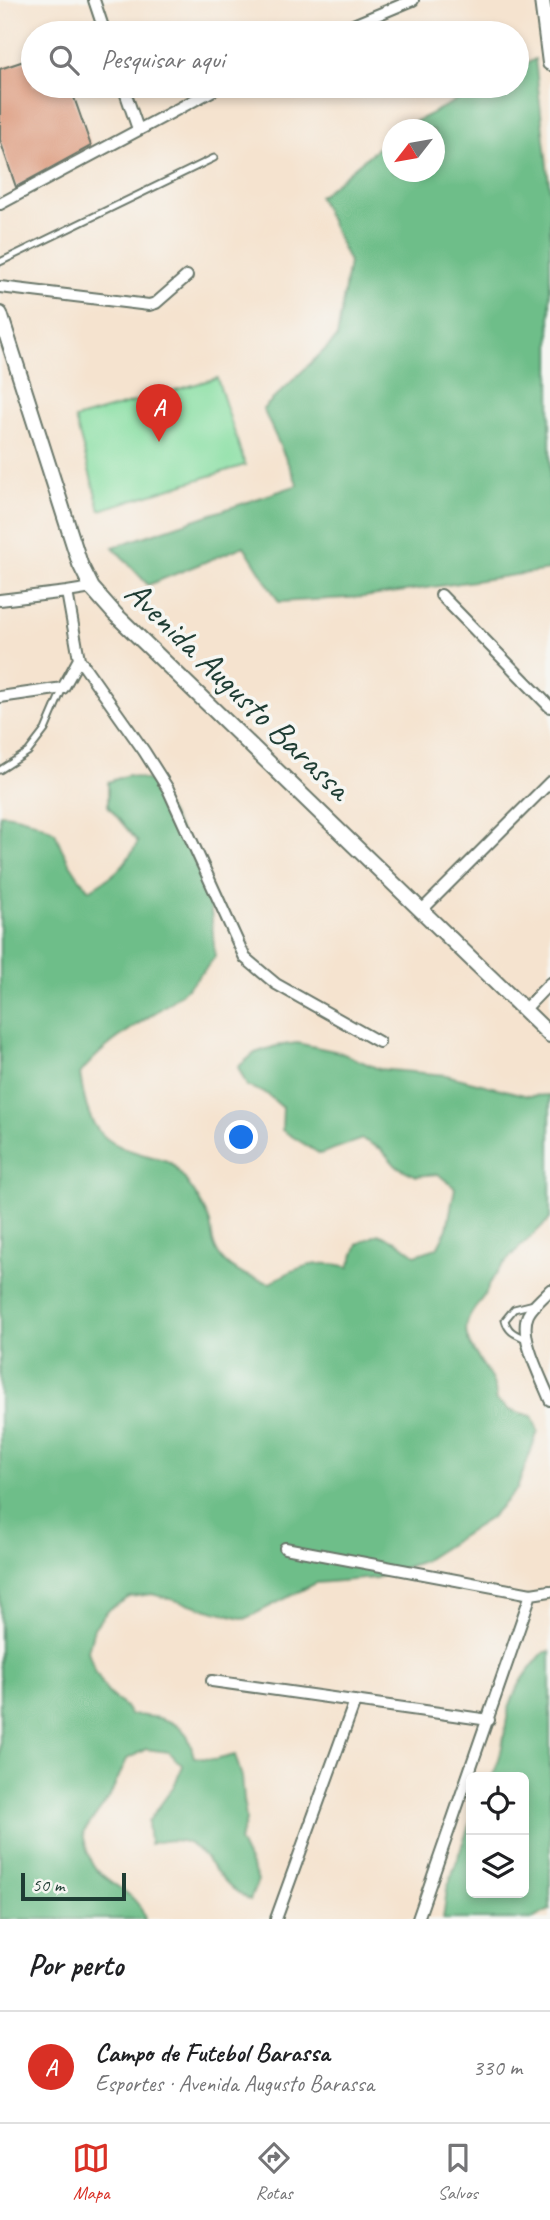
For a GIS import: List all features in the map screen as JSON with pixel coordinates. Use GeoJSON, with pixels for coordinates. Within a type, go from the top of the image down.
{"type":"FeatureCollection","features":[{"type":"Feature","properties":{"kind":"street"},"geometry":{"type":"LineString","coordinates":[[94,0],[101,21]]}},
{"type":"Feature","properties":{"kind":"street"},"geometry":{"type":"LineString","coordinates":[[363,21],[413,0]]}},
{"type":"Feature","properties":{"kind":"street"},"geometry":{"type":"LineString","coordinates":[[542,0],[550,63]]}},
{"type":"Feature","properties":{"kind":"street"},"geometry":{"type":"LineString","coordinates":[[127,98],[138,129]]}},
{"type":"Feature","properties":{"kind":"street"},"geometry":{"type":"LineString","coordinates":[[0,204],[198,98]]}},
{"type":"Feature","properties":{"kind":"street"},"geometry":{"type":"LineString","coordinates":[[0,287],[149,305],[156,303],[187,276]]}},
{"type":"Feature","properties":{"kind":"street","name":"Avenida Augusto Barassa"},"geometry":{"type":"LineString","coordinates":[[0,314],[6,349],[80,564],[92,588],[550,1035]]}},
{"type":"Feature","properties":{"kind":"street"},"geometry":{"type":"LineString","coordinates":[[0,600],[92,588]]}},
{"type":"Feature","properties":{"kind":"street"},"geometry":{"type":"LineString","coordinates":[[67,592],[79,659],[168,789],[245,958],[276,984],[379,1041]]}},
{"type":"Feature","properties":{"kind":"street"},"geometry":{"type":"LineString","coordinates":[[441,596],[550,707]]}},
{"type":"Feature","properties":{"kind":"street"},"geometry":{"type":"LineString","coordinates":[[0,698],[63,688],[79,659]]}},
{"type":"Feature","properties":{"kind":"street"},"geometry":{"type":"LineString","coordinates":[[421,911],[550,782]]}},
{"type":"Feature","properties":{"kind":"street"},"geometry":{"type":"LineString","coordinates":[[524,1010],[550,983]]}},
{"type":"Feature","properties":{"kind":"street"},"geometry":{"type":"LineString","coordinates":[[550,1290],[528,1316],[526,1326],[526,1339],[550,1400]]}},
{"type":"Feature","properties":{"kind":"street"},"geometry":{"type":"LineString","coordinates":[[285,1548],[531,1594],[550,1591]]}},
{"type":"Feature","properties":{"kind":"street"},"geometry":{"type":"LineString","coordinates":[[418,1919],[531,1594]]}},
{"type":"Feature","properties":{"kind":"street"},"geometry":{"type":"LineString","coordinates":[[212,1681],[489,1720]]}},
{"type":"Feature","properties":{"kind":"street"},"geometry":{"type":"LineString","coordinates":[[276,1919],[355,1701]]}},
{"type":"Feature","properties":{"kind":"lane"},"geometry":{"type":"LineString","coordinates":[[0,262],[214,158]]}},
{"type":"Feature","properties":{"kind":"lane"},"geometry":{"type":"LineString","coordinates":[[0,770],[28,752],[45,730],[63,688]]}},
{"type":"Feature","properties":{"kind":"lane"},"geometry":{"type":"LineString","coordinates":[[526,1339],[512,1333],[505,1320],[514,1309],[537,1304]]}},
{"type":"Feature","properties":{"kind":"green space"},"geometry":{"type":"Polygon","coordinates":[[[535,59],[550,193],[550,570],[364,597],[279,602],[244,546],[148,585],[113,547],[298,485],[263,409],[337,338],[349,262],[319,197],[382,144],[382,182],[445,182],[445,119],[420,119],[461,98],[529,98],[529,62],[535,59]]]}},
{"type":"Feature","properties":{"kind":"green space"},"geometry":{"type":"Polygon","coordinates":[[[217,378],[245,465],[100,510],[75,419],[217,378]]]}},
{"type":"Feature","properties":{"kind":"green space"},"geometry":{"type":"Polygon","coordinates":[[[128,775],[151,781],[189,846],[196,866],[209,888],[215,957],[182,993],[110,1044],[80,1074],[87,1107],[98,1130],[117,1145],[172,1164],[202,1206],[210,1222],[216,1251],[221,1258],[235,1270],[270,1283],[290,1272],[317,1264],[349,1267],[358,1244],[378,1234],[398,1242],[415,1255],[437,1248],[447,1229],[455,1188],[438,1174],[416,1176],[396,1166],[381,1149],[362,1139],[320,1154],[282,1130],[283,1108],[267,1094],[247,1086],[238,1067],[255,1053],[297,1043],[339,1052],[379,1069],[446,1075],[528,1096],[550,1095],[550,1219],[499,1270],[470,1315],[466,1330],[469,1344],[493,1383],[496,1400],[509,1410],[532,1416],[538,1431],[517,1489],[490,1518],[423,1561],[376,1578],[316,1583],[245,1619],[152,1594],[130,1597],[108,1610],[94,1628],[88,1651],[95,1671],[108,1693],[125,1707],[130,1715],[169,1721],[182,1729],[188,1737],[194,1757],[215,1760],[235,1755],[242,1777],[246,1821],[239,1841],[258,1880],[250,1900],[231,1887],[198,1850],[189,1844],[166,1840],[150,1844],[148,1822],[174,1786],[183,1766],[168,1752],[146,1749],[127,1759],[109,1798],[83,1833],[93,1865],[133,1898],[145,1919],[0,1919],[0,814],[29,820],[55,832],[69,863],[89,890],[118,870],[138,842],[108,806],[108,782],[128,775]]]}},
{"type":"Feature","properties":{"kind":"green space"},"geometry":{"type":"Polygon","coordinates":[[[550,1651],[550,1910],[532,1919],[443,1919],[447,1889],[466,1834],[466,1898],[529,1898],[529,1772],[494,1772],[515,1693],[543,1653],[550,1651]]]}},
{"type":"Feature","properties":{"kind":"building"},"geometry":{"type":"Polygon","coordinates":[[[21,62],[21,98],[74,98],[91,146],[16,187],[0,140],[0,69],[21,62]]]}},
{"type":"Feature","properties":{"kind":"place","name":"Campo de Futebol Barassa"},"geometry":{"type":"Point","coordinates":[159,442]}}]}
